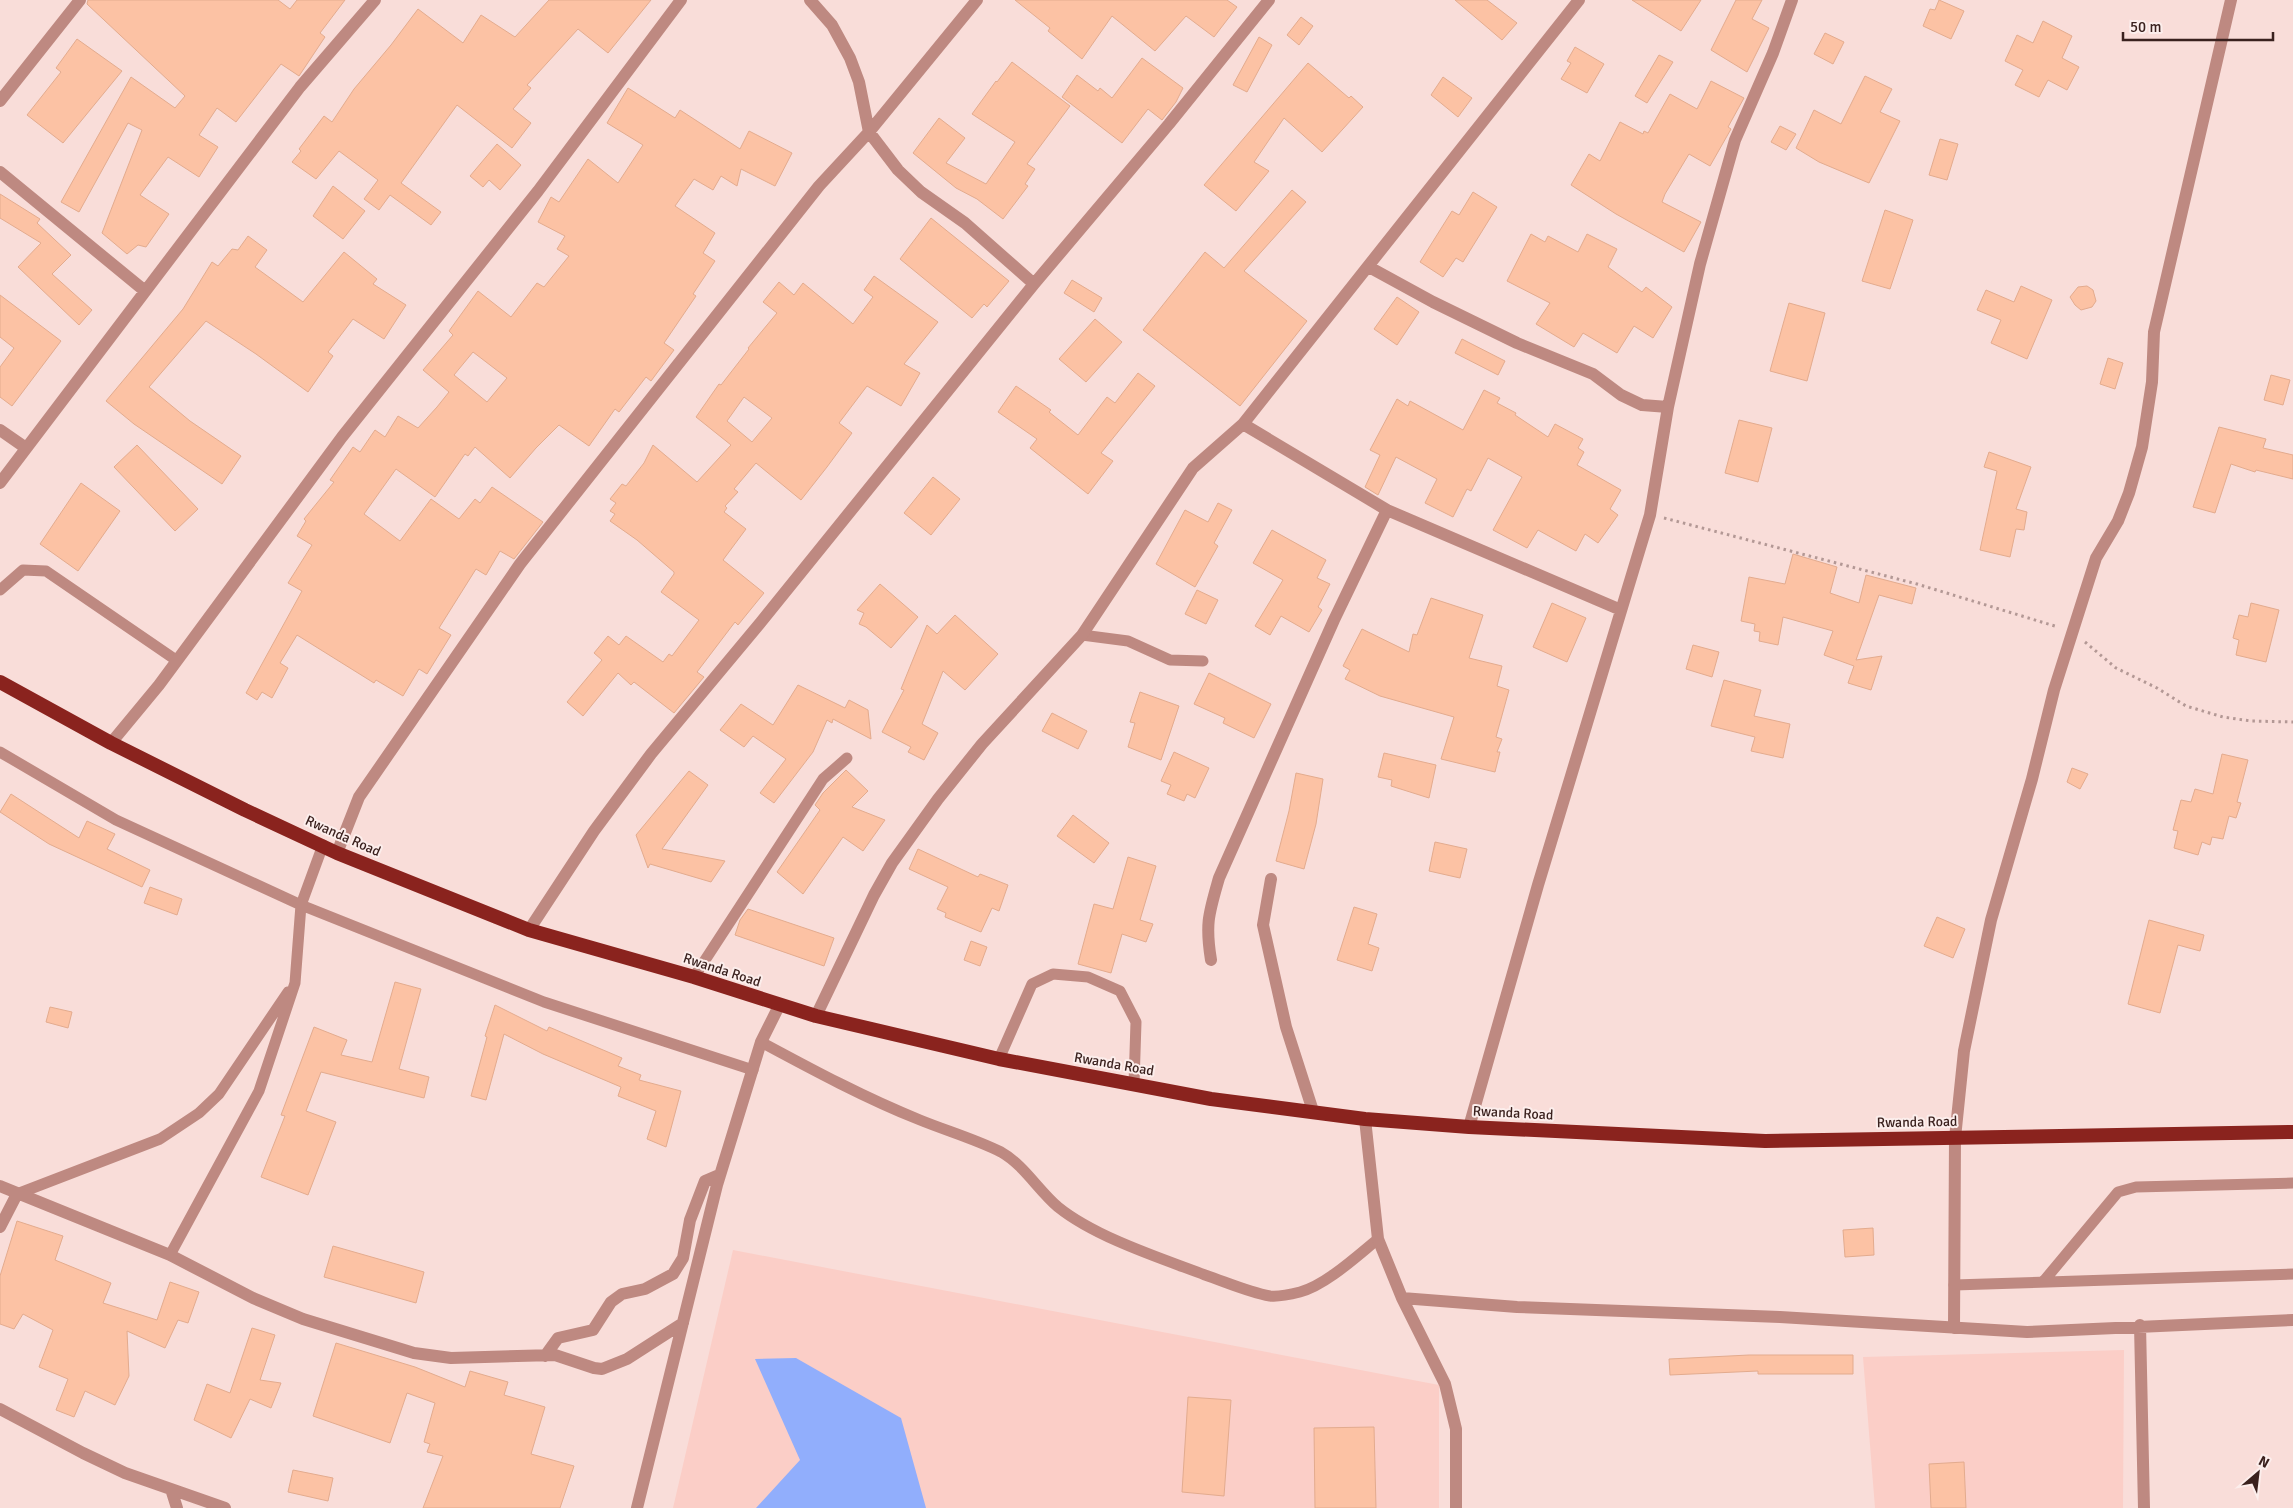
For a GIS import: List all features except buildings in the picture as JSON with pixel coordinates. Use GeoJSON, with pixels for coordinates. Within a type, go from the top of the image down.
{"type":"FeatureCollection","features":[{"type":"Feature","properties":{"kind":"highway","name":"Rwanda Road"},"geometry":{"type":"LineString","coordinates":[[0,682],[110,743],[245,810],[337,853],[529,930],[694,977],[779,1006],[999,1060],[1211,1099],[1365,1119],[1469,1127],[1765,1141],[2293,1132]]}},
{"type":"Feature","properties":{"kind":"street"},"geometry":{"type":"LineString","coordinates":[[0,101],[80,0]]}},
{"type":"Feature","properties":{"kind":"street"},"geometry":{"type":"LineString","coordinates":[[0,483],[144,290],[300,87],[375,0]]}},
{"type":"Feature","properties":{"kind":"street"},"geometry":{"type":"LineString","coordinates":[[110,743],[159,686],[176,660],[195,638],[342,437],[538,191],[681,0]]}},
{"type":"Feature","properties":{"kind":"street"},"geometry":{"type":"LineString","coordinates":[[810,0],[832,25],[850,58],[858,82],[869,132],[898,170],[921,192],[965,222],[1034,284]]}},
{"type":"Feature","properties":{"kind":"street"},"geometry":{"type":"LineString","coordinates":[[337,853],[359,797],[520,564],[819,186],[869,132],[977,0]]}},
{"type":"Feature","properties":{"kind":"street"},"geometry":{"type":"LineString","coordinates":[[529,930],[594,831],[651,754],[767,615],[1034,284],[1169,124],[1269,0]]}},
{"type":"Feature","properties":{"kind":"street"},"geometry":{"type":"LineString","coordinates":[[816,1016],[874,894],[892,863],[938,799],[982,744],[1082,635],[1193,468],[1243,424],[1579,0]]}},
{"type":"Feature","properties":{"kind":"street"},"geometry":{"type":"LineString","coordinates":[[1469,1127],[1536,895],[1650,515],[1668,407],[1700,264],[1735,140],[1773,52],[1792,0]]}},
{"type":"Feature","properties":{"kind":"street"},"geometry":{"type":"LineString","coordinates":[[1954,1328],[1955,1138],[1964,1051],[1991,920],[2032,779],[2054,690],[2096,558],[2118,521],[2129,492],[2142,447],[2152,382],[2154,332],[2231,0]]}},
{"type":"Feature","properties":{"kind":"street"},"geometry":{"type":"LineString","coordinates":[[0,172],[144,290]]}},
{"type":"Feature","properties":{"kind":"street"},"geometry":{"type":"LineString","coordinates":[[1369,267],[1433,302],[1517,343],[1593,374],[1621,395],[1642,405],[1668,407]]}},
{"type":"Feature","properties":{"kind":"street"},"geometry":{"type":"LineString","coordinates":[[1243,424],[1387,510],[1621,610]]}},
{"type":"Feature","properties":{"kind":"street"},"geometry":{"type":"LineString","coordinates":[[0,430],[26,448]]}},
{"type":"Feature","properties":{"kind":"street"},"geometry":{"type":"LineString","coordinates":[[1211,960],[1207,932],[1208,915],[1219,878],[1334,620],[1387,510]]}},
{"type":"Feature","properties":{"kind":"street"},"geometry":{"type":"LineString","coordinates":[[1271,878],[1263,925],[1286,1027],[1313,1111]]}},
{"type":"Feature","properties":{"kind":"street"},"geometry":{"type":"LineString","coordinates":[[637,1508],[719,1175],[761,1042],[779,1006]]}},
{"type":"Feature","properties":{"kind":"street"},"geometry":{"type":"LineString","coordinates":[[1365,1119],[1378,1239],[1402,1298],[1445,1384],[1456,1429],[1456,1508]]}},
{"type":"Feature","properties":{"kind":"street"},"geometry":{"type":"LineString","coordinates":[[544,1356],[558,1338],[593,1330],[611,1302],[622,1294],[645,1289],[673,1274],[683,1258],[690,1220],[705,1182],[719,1175]]}},
{"type":"Feature","properties":{"kind":"street"},"geometry":{"type":"LineString","coordinates":[[0,1186],[170,1255],[253,1298],[303,1319],[414,1353],[451,1358],[555,1355],[602,1369],[627,1359],[683,1323]]}},
{"type":"Feature","properties":{"kind":"street"},"geometry":{"type":"LineString","coordinates":[[0,1227],[17,1194]]}},
{"type":"Feature","properties":{"kind":"street"},"geometry":{"type":"LineString","coordinates":[[1402,1298],[1517,1307],[1780,1317],[2027,1332],[2140,1325],[2293,1320]]}},
{"type":"Feature","properties":{"kind":"street"},"geometry":{"type":"LineString","coordinates":[[2140,1325],[2144,1508]]}},
{"type":"Feature","properties":{"kind":"street"},"geometry":{"type":"LineString","coordinates":[[0,1409],[125,1473],[225,1508]]}},
{"type":"Feature","properties":{"kind":"street"},"geometry":{"type":"LineString","coordinates":[[171,1489],[177,1508]]}},
{"type":"Feature","properties":{"kind":"lane"},"geometry":{"type":"LineString","coordinates":[[0,590],[24,570],[46,571],[176,660]]}},
{"type":"Feature","properties":{"kind":"lane"},"geometry":{"type":"LineString","coordinates":[[1082,635],[1128,641],[1170,660],[1203,661]]}},
{"type":"Feature","properties":{"kind":"lane"},"geometry":{"type":"LineString","coordinates":[[0,752],[116,820],[301,905],[544,1002],[753,1070]]}},
{"type":"Feature","properties":{"kind":"lane"},"geometry":{"type":"LineString","coordinates":[[694,977],[823,779],[847,758]]}},
{"type":"Feature","properties":{"kind":"lane"},"geometry":{"type":"LineString","coordinates":[[170,1255],[259,1092],[295,983],[301,905],[323,845]]}},
{"type":"Feature","properties":{"kind":"lane"},"geometry":{"type":"LineString","coordinates":[[999,1060],[1032,984],[1053,974],[1088,976],[1120,991],[1136,1022],[1134,1084]]}},
{"type":"Feature","properties":{"kind":"lane"},"geometry":{"type":"LineString","coordinates":[[17,1194],[160,1139],[199,1113],[219,1094],[295,983]]}},
{"type":"Feature","properties":{"kind":"lane"},"geometry":{"type":"LineString","coordinates":[[761,1042],[832,1080],[921,1121],[975,1139],[1004,1154],[1020,1167],[1038,1188],[1059,1207],[1104,1234],[1239,1287],[1272,1296],[1301,1292],[1337,1272],[1378,1239]]}},
{"type":"Feature","properties":{"kind":"lane"},"geometry":{"type":"LineString","coordinates":[[2042,1282],[2118,1192],[2136,1187],[2293,1183]]}},
{"type":"Feature","properties":{"kind":"lane"},"geometry":{"type":"LineString","coordinates":[[1954,1285],[2293,1274]]}},
{"type":"Feature","properties":{"kind":"path"},"geometry":{"type":"LineString","coordinates":[[1650,515],[1917,584],[2043,621],[2073,633],[2116,668],[2157,688],[2186,706],[2223,717],[2251,721],[2293,722]]}},
{"type":"Feature","properties":{"kind":"shaded area"},"geometry":{"type":"Polygon","coordinates":[[[733,1250],[1439,1385],[1439,1508],[673,1508],[733,1250]]]}},
{"type":"Feature","properties":{"kind":"shaded area"},"geometry":{"type":"Polygon","coordinates":[[[2124,1350],[2123,1508],[1875,1508],[1863,1357],[2124,1350]]]}},
{"type":"Feature","properties":{"kind":"water"},"geometry":{"type":"Polygon","coordinates":[[[796,1358],[901,1418],[926,1508],[756,1508],[800,1460],[755,1359],[796,1358]]]}}]}
